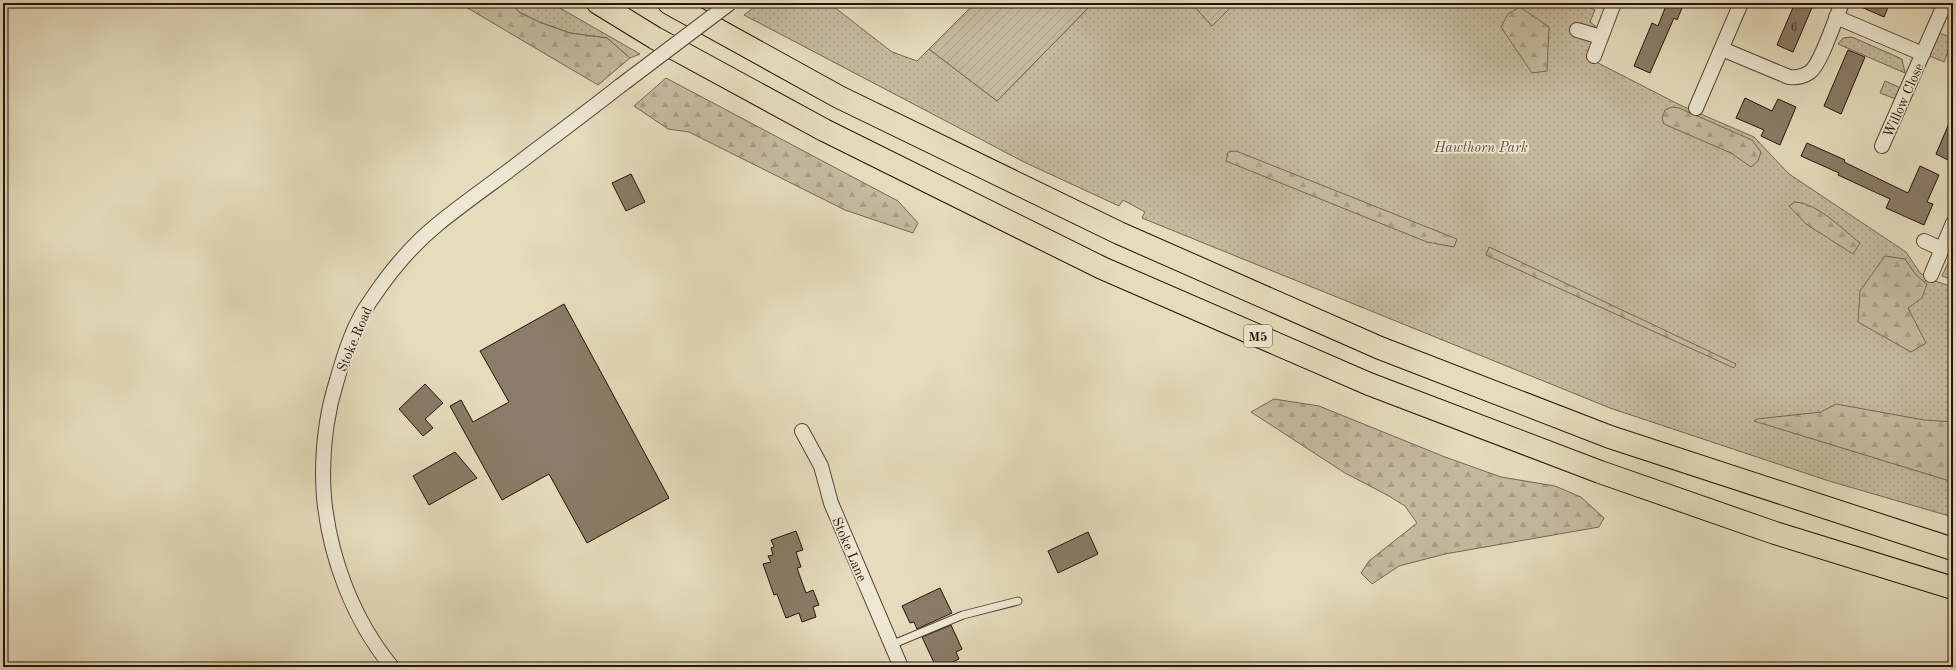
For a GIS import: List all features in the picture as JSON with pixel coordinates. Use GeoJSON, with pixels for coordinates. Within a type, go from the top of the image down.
{"type":"FeatureCollection","features":[{"type":"Feature","properties":{"kind":"highway","name":"M5"},"geometry":{"type":"LineString","coordinates":[[598,3],[654,38],[846,141],[1102,268],[1362,381],[1607,475],[1775,533],[1953,588]]}},
{"type":"Feature","properties":{"kind":"highway"},"geometry":{"type":"LineString","coordinates":[[669,3],[839,97],[1119,233],[1380,348],[1610,437],[1953,549]]}},
{"type":"Feature","properties":{"kind":"street","name":"Stoke Road"},"geometry":{"type":"LineString","coordinates":[[392,667],[372,639],[356,612],[341,574],[326,511],[322,458],[324,435],[331,398],[354,329],[370,301],[391,272],[436,225],[730,3]]}},
{"type":"Feature","properties":{"kind":"street"},"geometry":{"type":"LineString","coordinates":[[1594,56],[1614,3]]}},
{"type":"Feature","properties":{"kind":"street"},"geometry":{"type":"LineString","coordinates":[[1696,108],[1741,3]]}},
{"type":"Feature","properties":{"kind":"street"},"geometry":{"type":"LineString","coordinates":[[1722,49],[1794,78],[1811,72],[1818,61],[1842,3]]}},
{"type":"Feature","properties":{"kind":"street","name":"Willow Close"},"geometry":{"type":"LineString","coordinates":[[1882,146],[1945,3]]}},
{"type":"Feature","properties":{"kind":"street","name":"Willow Close"},"geometry":{"type":"LineString","coordinates":[[1836,17],[1923,54]]}},
{"type":"Feature","properties":{"kind":"street"},"geometry":{"type":"LineString","coordinates":[[1577,30],[1601,37]]}},
{"type":"Feature","properties":{"kind":"street"},"geometry":{"type":"LineString","coordinates":[[1931,275],[1953,223]]}},
{"type":"Feature","properties":{"kind":"street"},"geometry":{"type":"LineString","coordinates":[[1924,241],[1942,249]]}},
{"type":"Feature","properties":{"kind":"street","name":"Stoke Lane"},"geometry":{"type":"LineString","coordinates":[[802,431],[821,466],[831,503],[901,667]]}},
{"type":"Feature","properties":{"kind":"lane"},"geometry":{"type":"LineString","coordinates":[[891,645],[963,615],[1018,601]]}},
{"type":"Feature","properties":{"kind":"green space"},"geometry":{"type":"Polygon","coordinates":[[[459,3],[511,3],[519,12],[539,22],[570,33],[607,38],[630,58],[598,85],[459,3]]]}},
{"type":"Feature","properties":{"kind":"green space"},"geometry":{"type":"Polygon","coordinates":[[[511,3],[551,3],[640,54],[630,58],[607,38],[570,33],[539,22],[519,12],[511,3]]]}},
{"type":"Feature","properties":{"kind":"green space","name":"Hawthorn Park"},"geometry":{"type":"Polygon","coordinates":[[[759,3],[829,3],[892,52],[917,61],[929,49],[997,101],[1093,3],[1191,3],[1212,26],[1235,3],[1580,3],[1595,10],[1590,22],[1608,36],[1598,63],[1680,105],[1754,137],[1789,174],[1906,252],[1920,273],[1932,280],[1953,287],[1953,517],[1829,481],[1610,408],[1142,218],[1145,212],[1123,200],[1119,206],[1024,162],[744,15],[759,3]]]}},
{"type":"Feature","properties":{"kind":"green space"},"geometry":{"type":"Polygon","coordinates":[[[975,3],[1093,3],[997,101],[929,49],[975,3]]]}},
{"type":"Feature","properties":{"kind":"green space"},"geometry":{"type":"Polygon","coordinates":[[[1191,3],[1235,3],[1212,26],[1191,3]]]}},
{"type":"Feature","properties":{"kind":"green space"},"geometry":{"type":"Polygon","coordinates":[[[1520,7],[1549,27],[1547,71],[1532,73],[1501,27],[1508,14],[1520,7]]]}},
{"type":"Feature","properties":{"kind":"green space"},"geometry":{"type":"Polygon","coordinates":[[[1936,32],[1953,38],[1944,62],[1925,54],[1936,32]]]}},
{"type":"Feature","properties":{"kind":"green space"},"geometry":{"type":"Polygon","coordinates":[[[1852,37],[1902,59],[1905,73],[1838,44],[1843,38],[1852,37]]]}},
{"type":"Feature","properties":{"kind":"green space"},"geometry":{"type":"Polygon","coordinates":[[[666,78],[898,201],[918,223],[913,233],[845,210],[689,132],[668,129],[634,106],[666,78]]]}},
{"type":"Feature","properties":{"kind":"green space"},"geometry":{"type":"Polygon","coordinates":[[[1885,81],[1901,88],[1896,99],[1880,93],[1885,81]]]}},
{"type":"Feature","properties":{"kind":"green space"},"geometry":{"type":"Polygon","coordinates":[[[1672,107],[1679,108],[1752,140],[1761,152],[1758,161],[1751,167],[1731,153],[1664,124],[1662,118],[1665,110],[1672,107]]]}},
{"type":"Feature","properties":{"kind":"green space"},"geometry":{"type":"Polygon","coordinates":[[[1236,151],[1457,239],[1454,247],[1427,242],[1226,161],[1228,152],[1236,151]]]}},
{"type":"Feature","properties":{"kind":"green space"},"geometry":{"type":"Polygon","coordinates":[[[1795,202],[1813,207],[1821,212],[1860,243],[1853,254],[1806,224],[1789,206],[1795,202]]]}},
{"type":"Feature","properties":{"kind":"green space"},"geometry":{"type":"Polygon","coordinates":[[[1489,247],[1736,364],[1734,368],[1486,255],[1489,247]]]}},
{"type":"Feature","properties":{"kind":"green space"},"geometry":{"type":"Polygon","coordinates":[[[1953,252],[1953,280],[1942,276],[1953,252]]]}},
{"type":"Feature","properties":{"kind":"green space"},"geometry":{"type":"Polygon","coordinates":[[[1885,256],[1905,259],[1916,275],[1927,284],[1922,298],[1908,308],[1926,343],[1911,352],[1858,322],[1860,291],[1885,256]]]}},
{"type":"Feature","properties":{"kind":"green space"},"geometry":{"type":"Polygon","coordinates":[[[1274,399],[1319,406],[1445,457],[1501,477],[1555,486],[1581,497],[1604,518],[1599,527],[1445,554],[1399,566],[1372,584],[1361,573],[1369,561],[1417,523],[1405,506],[1345,473],[1251,412],[1274,399]]]}},
{"type":"Feature","properties":{"kind":"green space"},"geometry":{"type":"Polygon","coordinates":[[[1836,404],[1924,420],[1953,422],[1953,482],[1754,421],[1757,419],[1821,412],[1836,404]]]}},
{"type":"Feature","properties":{"kind":"building"},"geometry":{"type":"Polygon","coordinates":[[[1667,3],[1684,3],[1677,20],[1674,18],[1650,73],[1634,66],[1652,23],[1658,26],[1667,3]]]}},
{"type":"Feature","properties":{"kind":"building"},"geometry":{"type":"Polygon","coordinates":[[[1795,3],[1814,3],[1793,52],[1777,45],[1795,3]]]}},
{"type":"Feature","properties":{"kind":"building"},"geometry":{"type":"Polygon","coordinates":[[[1852,3],[1890,3],[1884,17],[1852,3]]]}},
{"type":"Feature","properties":{"kind":"building"},"geometry":{"type":"Polygon","coordinates":[[[1848,50],[1865,57],[1841,114],[1824,106],[1848,50]]]}},
{"type":"Feature","properties":{"kind":"building"},"geometry":{"type":"Polygon","coordinates":[[[1745,98],[1772,111],[1778,99],[1796,107],[1780,145],[1761,136],[1764,130],[1736,118],[1745,98]]]}},
{"type":"Feature","properties":{"kind":"building"},"geometry":{"type":"Polygon","coordinates":[[[1953,114],[1953,153],[1950,161],[1936,154],[1953,114]]]}},
{"type":"Feature","properties":{"kind":"building"},"geometry":{"type":"Polygon","coordinates":[[[1807,143],[1845,160],[1844,162],[1908,193],[1920,166],[1939,175],[1927,202],[1933,204],[1924,225],[1886,208],[1890,199],[1838,175],[1839,173],[1801,156],[1807,143]]]}},
{"type":"Feature","properties":{"kind":"building"},"geometry":{"type":"Polygon","coordinates":[[[631,174],[645,202],[626,211],[612,183],[631,174]]]}},
{"type":"Feature","properties":{"kind":"building"},"geometry":{"type":"Polygon","coordinates":[[[564,304],[669,498],[587,543],[549,474],[502,500],[450,406],[461,400],[473,422],[509,402],[480,351],[564,304]]]}},
{"type":"Feature","properties":{"kind":"building"},"geometry":{"type":"Polygon","coordinates":[[[425,384],[443,403],[425,419],[433,428],[423,436],[399,409],[425,384]]]}},
{"type":"Feature","properties":{"kind":"building"},"geometry":{"type":"Polygon","coordinates":[[[455,452],[477,478],[429,505],[413,476],[455,452]]]}},
{"type":"Feature","properties":{"kind":"building"},"geometry":{"type":"Polygon","coordinates":[[[796,531],[803,550],[796,552],[801,567],[797,568],[806,593],[813,590],[819,605],[813,607],[816,617],[802,622],[799,613],[786,618],[777,594],[774,595],[763,564],[771,562],[768,556],[773,555],[771,548],[774,547],[771,540],[796,531]]]}},
{"type":"Feature","properties":{"kind":"building"},"geometry":{"type":"Polygon","coordinates":[[[1088,532],[1098,554],[1058,573],[1048,551],[1088,532]]]}},
{"type":"Feature","properties":{"kind":"building"},"geometry":{"type":"Polygon","coordinates":[[[940,588],[952,613],[917,629],[914,622],[910,623],[902,606],[940,588]]]}},
{"type":"Feature","properties":{"kind":"building"},"geometry":{"type":"Polygon","coordinates":[[[951,625],[962,649],[956,652],[959,659],[942,667],[936,667],[922,637],[951,625]]]}}]}
